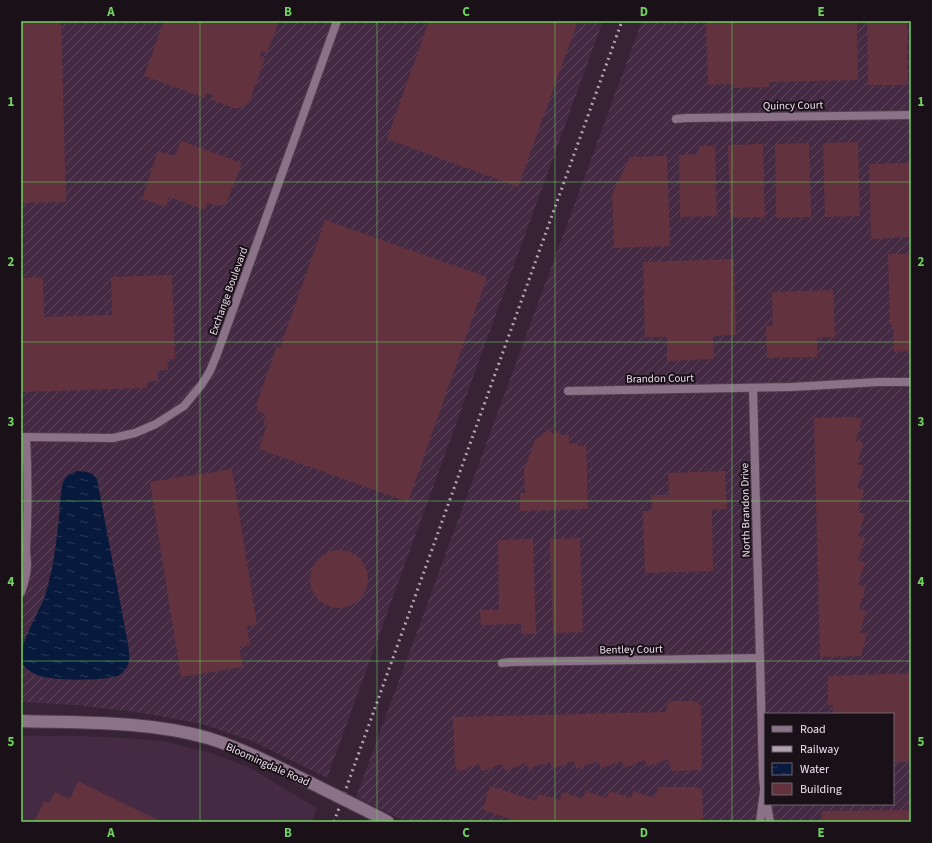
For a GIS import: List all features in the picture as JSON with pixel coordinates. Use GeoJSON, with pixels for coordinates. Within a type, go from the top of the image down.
{"type":"FeatureCollection","features":[{"type":"Feature","properties":{"kind":"main road","name":"Bloomingdale Road"},"geometry":{"type":"LineString","coordinates":[[21,722],[128,725],[182,732],[209,739],[252,754],[384,820]]}},
{"type":"Feature","properties":{"kind":"street","name":"Exchange Boulevard"},"geometry":{"type":"LineString","coordinates":[[23,437],[113,438],[135,433],[156,424],[184,406],[202,384],[210,371],[217,354],[337,21]]}},
{"type":"Feature","properties":{"kind":"street","name":"Quincy Court"},"geometry":{"type":"LineString","coordinates":[[676,119],[911,115]]}},
{"type":"Feature","properties":{"kind":"street"},"geometry":{"type":"LineString","coordinates":[[753,388],[879,382],[911,382]]}},
{"type":"Feature","properties":{"kind":"street","name":"Brandon Court"},"geometry":{"type":"LineString","coordinates":[[568,391],[753,388]]}},
{"type":"Feature","properties":{"kind":"street","name":"North Brandon Drive"},"geometry":{"type":"LineString","coordinates":[[753,388],[764,793],[760,822]]}},
{"type":"Feature","properties":{"kind":"street"},"geometry":{"type":"LineString","coordinates":[[21,592],[26,580],[27,563],[23,556],[28,522],[23,437]]}},
{"type":"Feature","properties":{"kind":"street","name":"Bentley Court"},"geometry":{"type":"LineString","coordinates":[[502,663],[760,658]]}},
{"type":"Feature","properties":{"kind":"street"},"geometry":{"type":"LineString","coordinates":[[767,805],[770,822]]}},
{"type":"Feature","properties":{"kind":"shaded area"},"geometry":{"type":"Polygon","coordinates":[[[21,21],[603,21],[327,778],[252,741],[202,724],[142,713],[76,705],[21,702],[21,21]]]}},
{"type":"Feature","properties":{"kind":"shaded area"},"geometry":{"type":"Polygon","coordinates":[[[642,21],[911,21],[911,822],[406,822],[356,797],[642,21]]]}},
{"type":"Feature","properties":{"kind":"shaded area"},"geometry":{"type":"Polygon","coordinates":[[[21,736],[80,736],[163,741],[204,751],[247,766],[317,808],[312,822],[21,822],[21,736]]]}},
{"type":"Feature","properties":{"kind":"water"},"geometry":{"type":"Polygon","coordinates":[[[77,471],[90,473],[97,479],[128,644],[129,657],[127,667],[119,676],[111,678],[77,680],[44,677],[27,669],[23,664],[22,658],[22,650],[32,623],[43,601],[52,569],[63,482],[67,476],[77,471]]]}},
{"type":"Feature","properties":{"kind":"building"},"geometry":{"type":"Polygon","coordinates":[[[21,21],[61,21],[66,202],[21,203],[21,21]]]}},
{"type":"Feature","properties":{"kind":"building"},"geometry":{"type":"Polygon","coordinates":[[[164,21],[279,21],[267,53],[262,51],[260,56],[265,58],[249,103],[236,109],[212,100],[213,95],[207,93],[205,98],[144,76],[164,21]]]}},
{"type":"Feature","properties":{"kind":"building"},"geometry":{"type":"Polygon","coordinates":[[[429,21],[578,21],[518,187],[387,139],[429,21]]]}},
{"type":"Feature","properties":{"kind":"building"},"geometry":{"type":"Polygon","coordinates":[[[706,21],[857,21],[858,80],[769,82],[769,87],[733,88],[733,84],[708,85],[706,21]]]}},
{"type":"Feature","properties":{"kind":"building"},"geometry":{"type":"Polygon","coordinates":[[[867,21],[907,21],[908,80],[904,85],[868,85],[867,21]]]}},
{"type":"Feature","properties":{"kind":"building"},"geometry":{"type":"Polygon","coordinates":[[[181,141],[242,163],[226,204],[219,206],[207,203],[205,210],[169,197],[166,207],[142,199],[158,151],[175,156],[181,141]]]}},
{"type":"Feature","properties":{"kind":"building"},"geometry":{"type":"Polygon","coordinates":[[[858,142],[860,216],[825,217],[823,143],[858,142]]]}},
{"type":"Feature","properties":{"kind":"building"},"geometry":{"type":"Polygon","coordinates":[[[809,143],[811,217],[776,218],[775,144],[809,143]]]}},
{"type":"Feature","properties":{"kind":"building"},"geometry":{"type":"Polygon","coordinates":[[[763,144],[765,217],[730,218],[728,145],[763,144]]]}},
{"type":"Feature","properties":{"kind":"building"},"geometry":{"type":"Polygon","coordinates":[[[699,146],[715,146],[717,216],[680,217],[679,155],[699,154],[699,146]]]}},
{"type":"Feature","properties":{"kind":"building"},"geometry":{"type":"Polygon","coordinates":[[[667,156],[670,246],[614,248],[612,194],[630,157],[667,156]]]}},
{"type":"Feature","properties":{"kind":"building"},"geometry":{"type":"Polygon","coordinates":[[[911,163],[911,237],[871,239],[869,164],[911,163]]]}},
{"type":"Feature","properties":{"kind":"building"},"geometry":{"type":"Polygon","coordinates":[[[325,220],[487,277],[408,502],[259,449],[267,425],[263,423],[266,414],[257,411],[258,406],[256,405],[277,346],[280,348],[325,220]]]}},
{"type":"Feature","properties":{"kind":"building"},"geometry":{"type":"Polygon","coordinates":[[[888,254],[911,254],[911,351],[894,352],[893,325],[890,325],[888,254]]]}},
{"type":"Feature","properties":{"kind":"building"},"geometry":{"type":"Polygon","coordinates":[[[734,259],[736,335],[713,336],[714,359],[667,361],[667,337],[645,337],[643,262],[734,259]]]}},
{"type":"Feature","properties":{"kind":"building"},"geometry":{"type":"Polygon","coordinates":[[[172,275],[175,359],[167,359],[168,370],[157,370],[158,381],[147,382],[147,388],[21,392],[21,278],[43,277],[44,317],[112,315],[111,277],[172,275]]]}},
{"type":"Feature","properties":{"kind":"building"},"geometry":{"type":"Polygon","coordinates":[[[833,290],[835,337],[817,338],[817,357],[767,358],[766,326],[773,326],[772,292],[833,290]]]}},
{"type":"Feature","properties":{"kind":"building"},"geometry":{"type":"Polygon","coordinates":[[[855,417],[862,419],[856,441],[863,443],[857,464],[864,466],[857,488],[864,490],[858,512],[865,514],[858,536],[865,538],[858,561],[865,562],[858,585],[866,586],[859,609],[866,611],[860,632],[867,634],[861,656],[820,657],[814,418],[855,417]]]}},
{"type":"Feature","properties":{"kind":"building"},"geometry":{"type":"Polygon","coordinates":[[[549,429],[553,434],[558,431],[561,435],[569,435],[569,444],[578,443],[578,446],[586,446],[588,509],[520,511],[520,493],[525,493],[524,470],[535,440],[549,429]]]}},
{"type":"Feature","properties":{"kind":"building"},"geometry":{"type":"Polygon","coordinates":[[[232,469],[257,625],[247,626],[250,645],[239,647],[243,667],[181,677],[150,482],[232,469]]]}},
{"type":"Feature","properties":{"kind":"building"},"geometry":{"type":"Polygon","coordinates":[[[725,471],[727,509],[712,510],[713,571],[645,573],[643,511],[652,511],[651,495],[669,495],[668,473],[725,471]]]}},
{"type":"Feature","properties":{"kind":"building"},"geometry":{"type":"Polygon","coordinates":[[[580,538],[583,632],[553,633],[550,539],[580,538]]]}},
{"type":"Feature","properties":{"kind":"building"},"geometry":{"type":"Polygon","coordinates":[[[533,539],[536,634],[521,634],[521,624],[481,625],[480,610],[499,610],[498,540],[533,539]]]}},
{"type":"Feature","properties":{"kind":"building"},"geometry":{"type":"Polygon","coordinates":[[[333,550],[345,550],[360,558],[368,573],[368,585],[360,600],[345,608],[333,608],[318,600],[310,585],[310,573],[318,558],[333,550]]]}},
{"type":"Feature","properties":{"kind":"building"},"geometry":{"type":"Polygon","coordinates":[[[911,673],[911,762],[894,762],[894,713],[833,713],[833,705],[828,705],[828,676],[911,673]]]}},
{"type":"Feature","properties":{"kind":"building"},"geometry":{"type":"Polygon","coordinates":[[[672,701],[695,701],[700,704],[702,766],[700,770],[672,771],[668,759],[647,767],[645,760],[624,768],[622,761],[601,768],[598,761],[576,769],[574,761],[552,769],[550,762],[528,769],[526,763],[505,771],[502,764],[482,771],[479,764],[458,772],[455,765],[453,717],[666,712],[668,703],[672,701]]]}},
{"type":"Feature","properties":{"kind":"building"},"geometry":{"type":"Polygon","coordinates":[[[78,781],[162,822],[34,822],[44,801],[49,803],[55,792],[70,799],[78,781]]]}},
{"type":"Feature","properties":{"kind":"building"},"geometry":{"type":"Polygon","coordinates":[[[490,786],[536,801],[538,794],[560,800],[562,792],[583,799],[585,791],[607,798],[609,791],[631,798],[633,791],[655,798],[658,787],[697,787],[702,791],[703,822],[520,822],[483,810],[490,786]]]}},
{"type":"Feature","properties":{"kind":"building"},"geometry":{"type":"Polygon","coordinates":[[[911,810],[911,822],[822,822],[822,811],[911,810]]]}},
{"type":"Feature","properties":{"kind":"railway"},"geometry":{"type":"LineString","coordinates":[[334,822],[622,21]]}}]}
